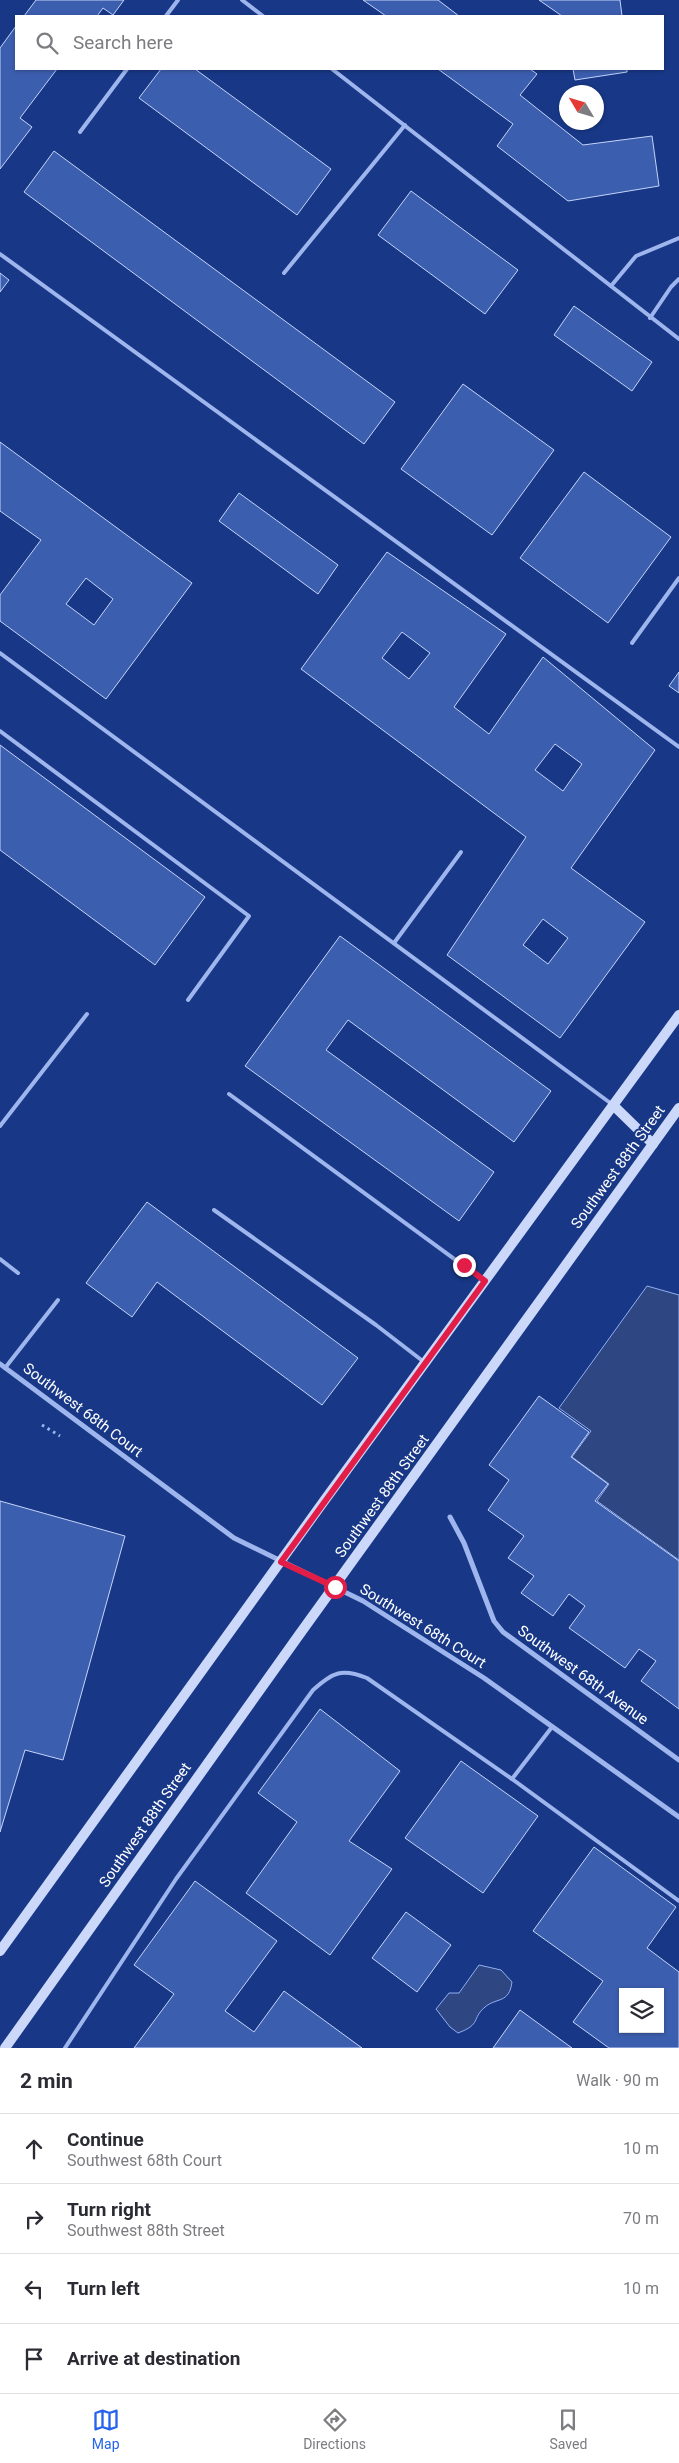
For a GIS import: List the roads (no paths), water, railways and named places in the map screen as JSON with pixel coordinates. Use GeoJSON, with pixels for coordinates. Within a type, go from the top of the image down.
{"type":"FeatureCollection","features":[{"type":"Feature","properties":{"kind":"street"},"geometry":{"type":"LineString","coordinates":[[0,1951],[424,1362],[679,1015]]}},
{"type":"Feature","properties":{"kind":"street"},"geometry":{"type":"LineString","coordinates":[[613,1105],[653,1144]]}},
{"type":"Feature","properties":{"kind":"street","name":"Southwest 88th Street"},"geometry":{"type":"LineString","coordinates":[[4,2048],[679,1108]]}},
{"type":"Feature","properties":{"kind":"street","name":"Southwest 68th Court"},"geometry":{"type":"LineString","coordinates":[[2,1366],[234,1538],[363,1601],[396,1621],[484,1678],[679,1817]]}},
{"type":"Feature","properties":{"kind":"street","name":"Southwest 68th Avenue"},"geometry":{"type":"LineString","coordinates":[[450,1517],[464,1543],[494,1620],[502,1632],[679,1760]]}},
{"type":"Feature","properties":{"kind":"lane"},"geometry":{"type":"LineString","coordinates":[[167,15],[178,0]]}},
{"type":"Feature","properties":{"kind":"lane"},"geometry":{"type":"LineString","coordinates":[[242,0],[262,15]]}},
{"type":"Feature","properties":{"kind":"lane"},"geometry":{"type":"LineString","coordinates":[[80,132],[126,70]]}},
{"type":"Feature","properties":{"kind":"lane"},"geometry":{"type":"LineString","coordinates":[[333,70],[679,339]]}},
{"type":"Feature","properties":{"kind":"lane"},"geometry":{"type":"LineString","coordinates":[[284,274],[405,125]]}},
{"type":"Feature","properties":{"kind":"lane"},"geometry":{"type":"LineString","coordinates":[[611,286],[636,256],[679,238]]}},
{"type":"Feature","properties":{"kind":"lane"},"geometry":{"type":"LineString","coordinates":[[0,254],[679,747]]}},
{"type":"Feature","properties":{"kind":"lane"},"geometry":{"type":"LineString","coordinates":[[650,318],[671,287],[679,279]]}},
{"type":"Feature","properties":{"kind":"lane"},"geometry":{"type":"LineString","coordinates":[[632,643],[679,578]]}},
{"type":"Feature","properties":{"kind":"lane"},"geometry":{"type":"LineString","coordinates":[[0,653],[613,1105]]}},
{"type":"Feature","properties":{"kind":"lane"},"geometry":{"type":"LineString","coordinates":[[0,731],[250,916],[188,1000]]}},
{"type":"Feature","properties":{"kind":"lane"},"geometry":{"type":"LineString","coordinates":[[394,943],[461,852]]}},
{"type":"Feature","properties":{"kind":"lane"},"geometry":{"type":"LineString","coordinates":[[0,1126],[87,1014]]}},
{"type":"Feature","properties":{"kind":"lane"},"geometry":{"type":"LineString","coordinates":[[229,1094],[485,1281]]}},
{"type":"Feature","properties":{"kind":"lane"},"geometry":{"type":"LineString","coordinates":[[214,1210],[376,1324],[424,1362]]}},
{"type":"Feature","properties":{"kind":"lane"},"geometry":{"type":"LineString","coordinates":[[0,1259],[18,1273]]}},
{"type":"Feature","properties":{"kind":"lane"},"geometry":{"type":"LineString","coordinates":[[2,1366],[58,1300]]}},
{"type":"Feature","properties":{"kind":"lane"},"geometry":{"type":"LineString","coordinates":[[65,2048],[176,1879],[313,1690],[324,1679],[339,1672],[353,1672],[367,1678],[512,1779],[679,1901]]}},
{"type":"Feature","properties":{"kind":"lane"},"geometry":{"type":"LineString","coordinates":[[512,1779],[552,1727]]}},
{"type":"Feature","properties":{"kind":"water"},"geometry":{"type":"Polygon","coordinates":[[[647,1286],[679,1295],[679,1560],[597,1501],[609,1484],[572,1457],[591,1431],[559,1408],[647,1286]]]}},
{"type":"Feature","properties":{"kind":"water"},"geometry":{"type":"Polygon","coordinates":[[[479,1965],[501,1970],[512,1982],[510,1989],[505,1997],[485,2007],[470,2027],[458,2033],[450,2027],[436,2009],[449,1993],[459,1993],[479,1965]]]}}]}
